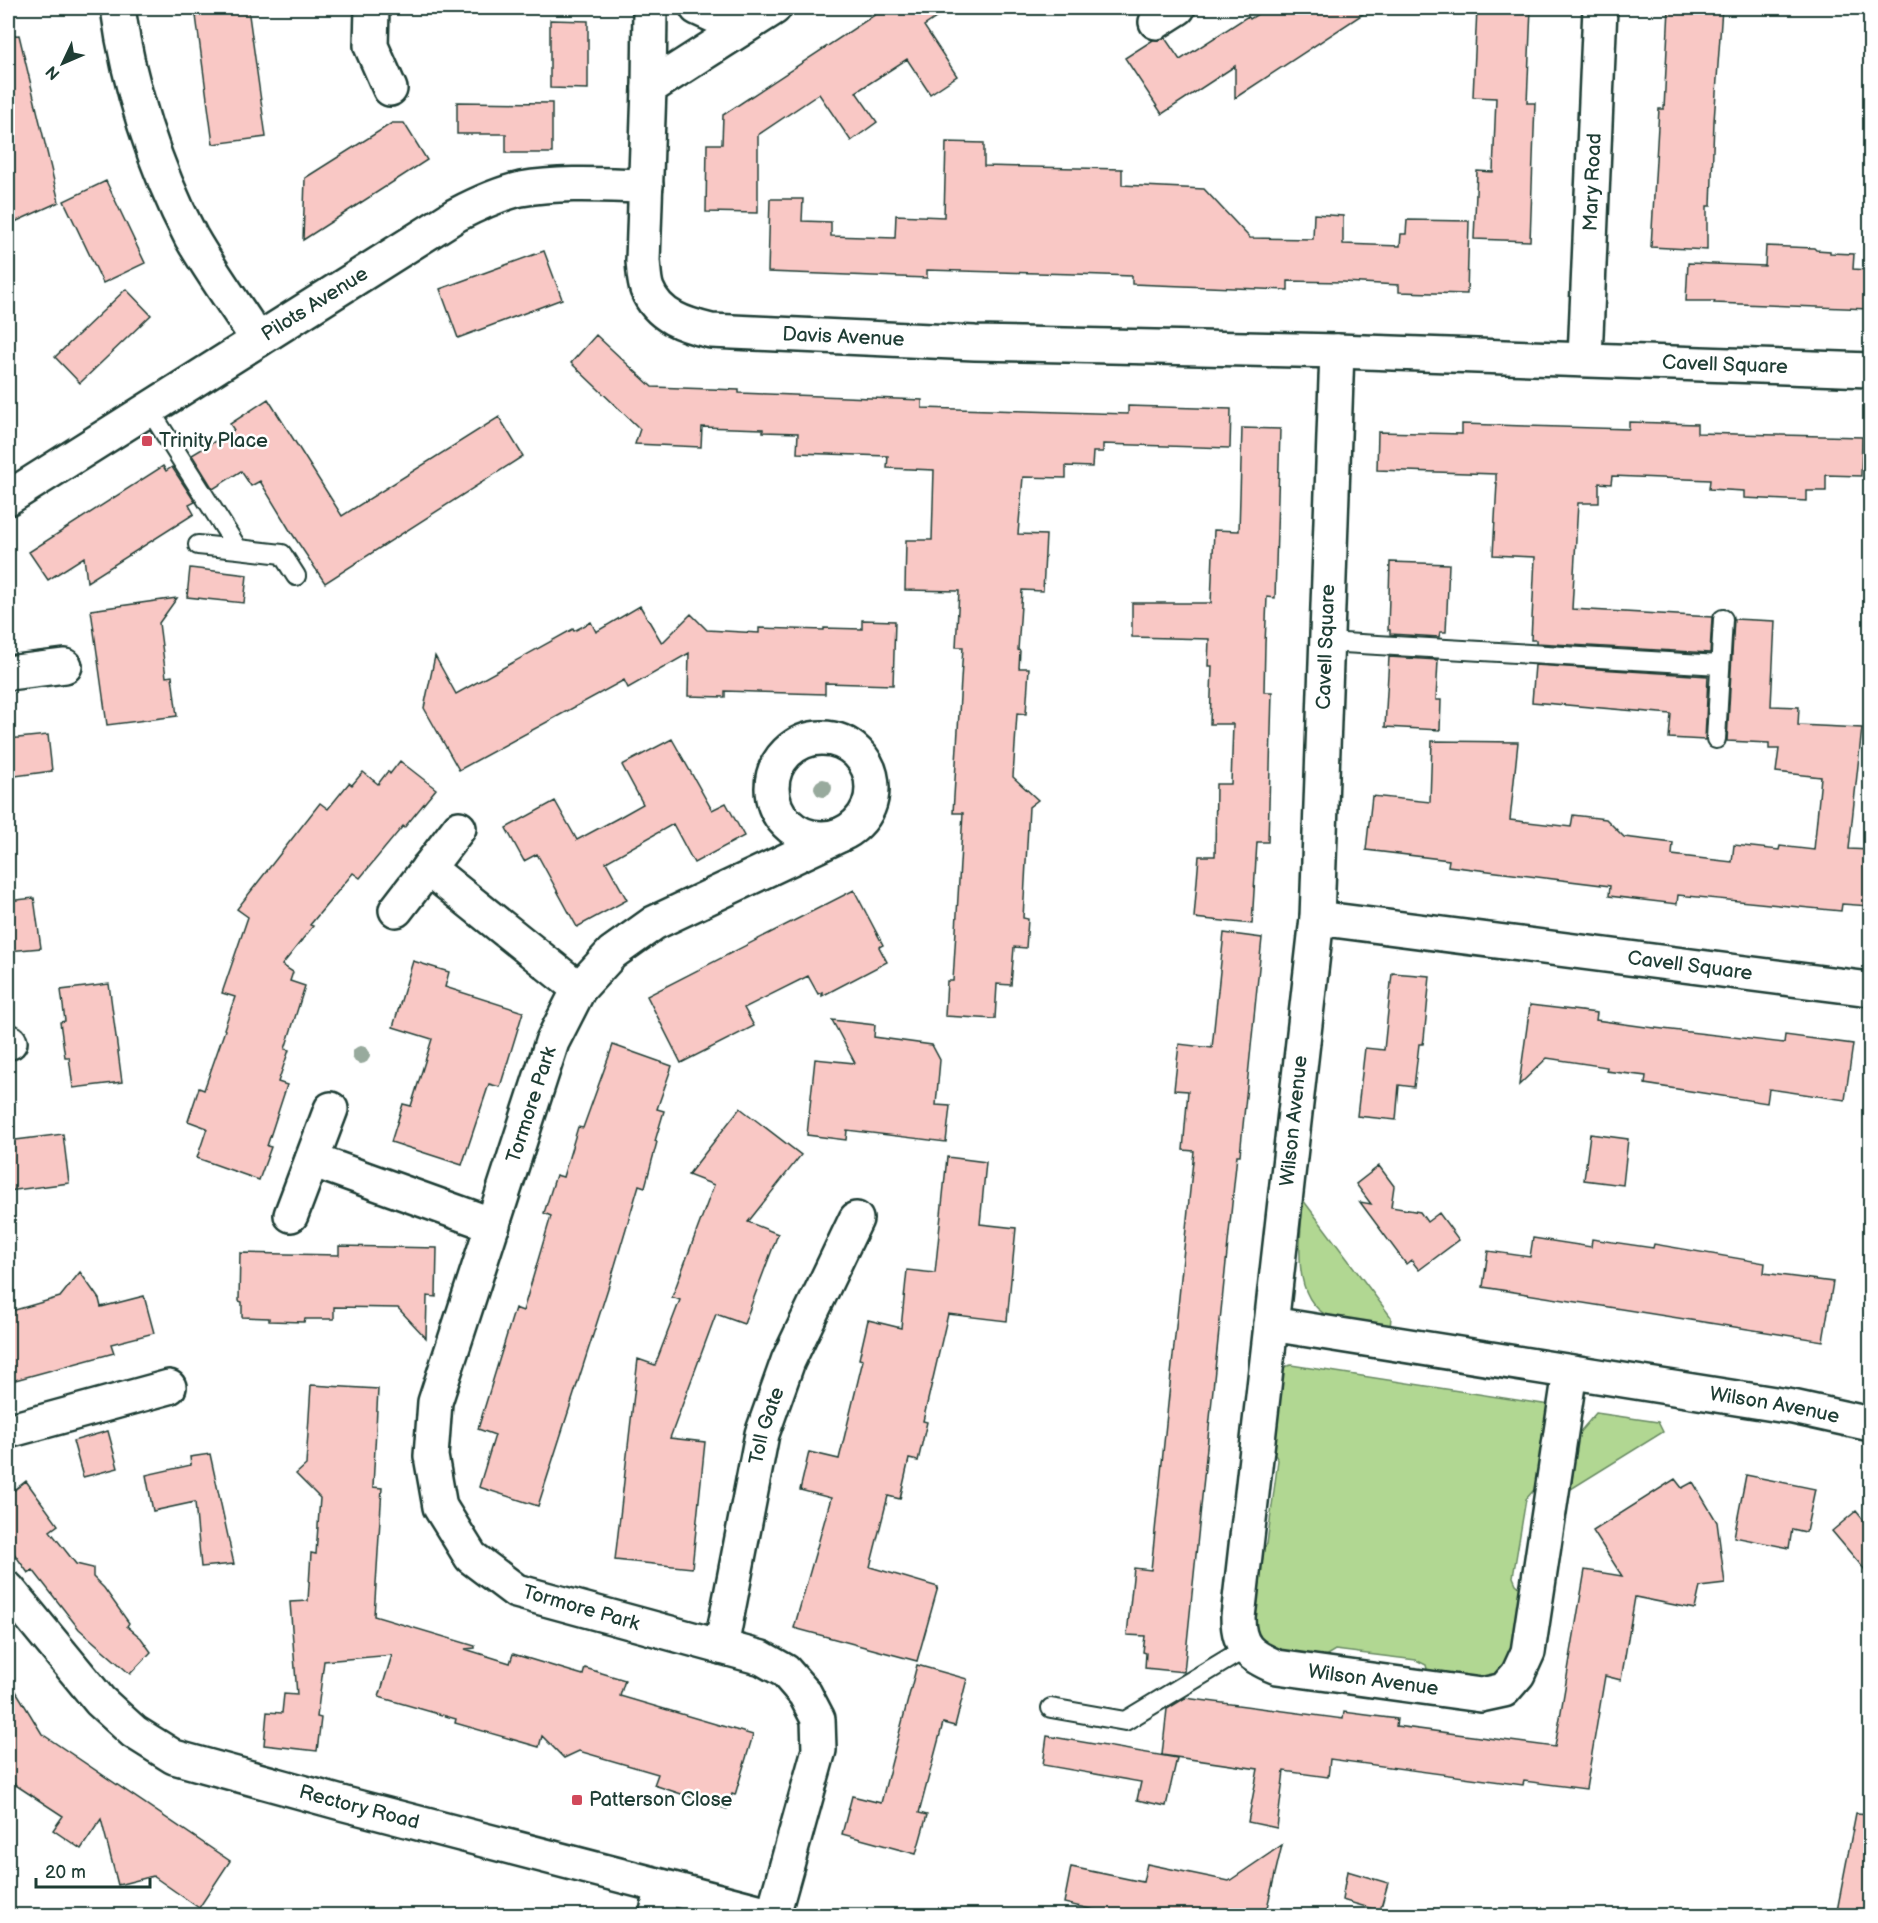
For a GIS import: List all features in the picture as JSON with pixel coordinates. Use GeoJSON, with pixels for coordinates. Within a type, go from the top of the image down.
{"type":"FeatureCollection","features":[{"type":"Feature","properties":{"kind":"street"},"geometry":{"type":"LineString","coordinates":[[118,8],[136,99],[174,202],[192,238],[258,340]]}},
{"type":"Feature","properties":{"kind":"street"},"geometry":{"type":"LineString","coordinates":[[372,8],[371,46],[390,89]]}},
{"type":"Feature","properties":{"kind":"street","name":"Davis Avenue"},"geometry":{"type":"LineString","coordinates":[[650,8],[643,261],[647,289],[662,312],[686,326],[711,332],[975,343],[1337,351]]}},
{"type":"Feature","properties":{"kind":"street"},"geometry":{"type":"LineString","coordinates":[[697,8],[741,28]]}},
{"type":"Feature","properties":{"kind":"street"},"geometry":{"type":"LineString","coordinates":[[649,88],[774,8]]}},
{"type":"Feature","properties":{"kind":"street","name":"Mary Road"},"geometry":{"type":"LineString","coordinates":[[1585,358],[1600,8]]}},
{"type":"Feature","properties":{"kind":"street","name":"Pilots Avenue"},"geometry":{"type":"LineString","coordinates":[[8,498],[456,214],[485,200],[520,189],[558,185],[646,186]]}},
{"type":"Feature","properties":{"kind":"street","name":"Cavell Square"},"geometry":{"type":"LineString","coordinates":[[1870,369],[1337,351],[1317,918],[1870,989]]}},
{"type":"Feature","properties":{"kind":"street"},"geometry":{"type":"LineString","coordinates":[[8,673],[65,666]]}},
{"type":"Feature","properties":{"kind":"street","name":"Tormore Park"},"geometry":{"type":"LineString","coordinates":[[765,871],[776,854],[781,837],[772,779],[778,763],[790,749],[805,740],[823,737],[840,741],[855,749],[866,763],[872,780],[872,797],[866,813],[855,827],[840,836],[654,923],[612,953],[579,989],[552,1042],[435,1402],[431,1456],[440,1508],[471,1557],[516,1591],[762,1658],[785,1671],[805,1694],[818,1719],[819,1750],[775,1915]]}},
{"type":"Feature","properties":{"kind":"street"},"geometry":{"type":"LineString","coordinates":[[779,813],[790,827],[805,836],[823,838],[840,836]]}},
{"type":"Feature","properties":{"kind":"street"},"geometry":{"type":"LineString","coordinates":[[396,910],[459,828]]}},
{"type":"Feature","properties":{"kind":"street"},"geometry":{"type":"LineString","coordinates":[[428,868],[579,989]]}},
{"type":"Feature","properties":{"kind":"street","name":"Wilson Avenue"},"geometry":{"type":"LineString","coordinates":[[1317,918],[1238,1617],[1238,1633],[1246,1648],[1260,1660],[1277,1667],[1481,1695],[1504,1690],[1518,1674],[1528,1653],[1570,1371]]}},
{"type":"Feature","properties":{"kind":"street"},"geometry":{"type":"LineString","coordinates":[[291,1215],[331,1109]]}},
{"type":"Feature","properties":{"kind":"street"},"geometry":{"type":"LineString","coordinates":[[312,1161],[493,1225]]}},
{"type":"Feature","properties":{"kind":"street","name":"Toll Gate"},"geometry":{"type":"LineString","coordinates":[[721,1647],[762,1434],[788,1361],[856,1219]]}},
{"type":"Feature","properties":{"kind":"street","name":"Wilson Avenue"},"geometry":{"type":"LineString","coordinates":[[1271,1324],[1793,1407],[1870,1424]]}},
{"type":"Feature","properties":{"kind":"street"},"geometry":{"type":"LineString","coordinates":[[8,1431],[169,1387]]}},
{"type":"Feature","properties":{"kind":"street","name":"Rectory Road"},"geometry":{"type":"LineString","coordinates":[[8,1589],[100,1701],[134,1732],[174,1757],[660,1901],[775,1915]]}},
{"type":"Feature","properties":{"kind":"lane"},"geometry":{"type":"LineString","coordinates":[[149,409],[238,549]]}},
{"type":"Feature","properties":{"kind":"lane"},"geometry":{"type":"LineString","coordinates":[[198,545],[282,554],[296,576]]}},
{"type":"Feature","properties":{"kind":"lane"},"geometry":{"type":"LineString","coordinates":[[1716,739],[1723,619]]}},
{"type":"Feature","properties":{"kind":"lane"},"geometry":{"type":"LineString","coordinates":[[1326,642],[1720,665]]}},
{"type":"Feature","properties":{"kind":"lane"},"geometry":{"type":"LineString","coordinates":[[1051,1708],[1125,1721],[1246,1648]]}},
{"type":"Feature","properties":{"kind":"green space"},"geometry":{"type":"Polygon","coordinates":[[[1303,1200],[1391,1317],[1390,1329],[1335,1319],[1320,1311],[1310,1299],[1301,1268],[1303,1200]]]}},
{"type":"Feature","properties":{"kind":"green space"},"geometry":{"type":"Polygon","coordinates":[[[1291,1365],[1549,1405],[1542,1488],[1533,1491],[1526,1499],[1513,1577],[1516,1584],[1524,1591],[1510,1666],[1491,1682],[1429,1677],[1426,1665],[1416,1660],[1335,1650],[1317,1664],[1267,1655],[1246,1613],[1261,1552],[1267,1544],[1278,1460],[1273,1451],[1278,1375],[1284,1367],[1291,1365]]]}},
{"type":"Feature","properties":{"kind":"green space"},"geometry":{"type":"Polygon","coordinates":[[[1596,1413],[1658,1422],[1663,1432],[1571,1489],[1577,1435],[1596,1413]]]}},
{"type":"Feature","properties":{"kind":"building"},"geometry":{"type":"Polygon","coordinates":[[[195,8],[248,8],[266,137],[213,144],[195,8]]]}},
{"type":"Feature","properties":{"kind":"building"},"geometry":{"type":"Polygon","coordinates":[[[885,8],[951,8],[924,26],[957,76],[930,94],[907,59],[856,92],[877,122],[851,141],[819,94],[758,135],[758,213],[706,212],[707,144],[722,144],[723,115],[885,8]]]}},
{"type":"Feature","properties":{"kind":"building"},"geometry":{"type":"Polygon","coordinates":[[[1267,8],[1372,8],[1235,98],[1235,66],[1162,114],[1125,58],[1153,40],[1165,38],[1180,60],[1248,16],[1250,19],[1267,8]]]}},
{"type":"Feature","properties":{"kind":"building"},"geometry":{"type":"Polygon","coordinates":[[[1477,8],[1531,8],[1527,103],[1535,103],[1530,241],[1474,239],[1477,171],[1493,172],[1496,98],[1473,97],[1477,8]]]}},
{"type":"Feature","properties":{"kind":"building"},"geometry":{"type":"Polygon","coordinates":[[[1669,8],[1722,8],[1711,206],[1707,206],[1707,250],[1651,247],[1659,109],[1664,109],[1669,8]]]}},
{"type":"Feature","properties":{"kind":"building"},"geometry":{"type":"Polygon","coordinates":[[[550,20],[588,21],[588,89],[550,88],[550,20]]]}},
{"type":"Feature","properties":{"kind":"building"},"geometry":{"type":"Polygon","coordinates":[[[19,35],[59,202],[8,225],[8,36],[19,35]]]}},
{"type":"Feature","properties":{"kind":"building"},"geometry":{"type":"Polygon","coordinates":[[[457,102],[552,103],[552,153],[506,153],[506,134],[457,134],[457,102]]]}},
{"type":"Feature","properties":{"kind":"building"},"geometry":{"type":"Polygon","coordinates":[[[392,123],[404,123],[427,160],[303,240],[305,178],[392,123]]]}},
{"type":"Feature","properties":{"kind":"building"},"geometry":{"type":"Polygon","coordinates":[[[946,142],[984,143],[984,166],[1122,169],[1122,185],[1204,189],[1250,238],[1313,239],[1314,214],[1343,216],[1343,244],[1400,246],[1401,234],[1406,234],[1407,220],[1469,221],[1467,294],[1399,292],[1399,285],[1343,282],[1288,281],[1288,290],[1132,284],[1132,276],[1075,274],[927,270],[927,278],[768,272],[770,199],[803,199],[802,221],[831,222],[831,236],[895,238],[896,215],[944,217],[946,142]]]}},
{"type":"Feature","properties":{"kind":"building"},"geometry":{"type":"Polygon","coordinates":[[[106,181],[145,263],[103,283],[64,201],[106,181]]]}},
{"type":"Feature","properties":{"kind":"building"},"geometry":{"type":"Polygon","coordinates":[[[1766,246],[1814,248],[1830,251],[1830,253],[1854,254],[1853,269],[1868,270],[1867,274],[1870,274],[1870,309],[1686,301],[1688,263],[1765,266],[1766,246]]]}},
{"type":"Feature","properties":{"kind":"building"},"geometry":{"type":"Polygon","coordinates":[[[544,251],[562,299],[458,338],[440,289],[544,251]]]}},
{"type":"Feature","properties":{"kind":"building"},"geometry":{"type":"Polygon","coordinates":[[[126,289],[151,315],[80,383],[55,357],[126,289]]]}},
{"type":"Feature","properties":{"kind":"building"},"geometry":{"type":"Polygon","coordinates":[[[596,335],[652,387],[739,390],[739,393],[922,400],[922,408],[1128,414],[1128,406],[1231,409],[1230,448],[1103,444],[1103,452],[1093,452],[1092,467],[1066,466],[1066,478],[1023,477],[1018,534],[1046,535],[1043,591],[1022,590],[1019,668],[1029,668],[1026,714],[1017,713],[1013,777],[1038,800],[1029,807],[1023,918],[1028,919],[1026,948],[1014,947],[1011,985],[997,984],[995,1019],[945,1016],[947,981],[953,981],[963,813],[953,813],[963,647],[956,647],[959,591],[905,590],[906,540],[932,540],[934,470],[887,468],[888,456],[797,453],[798,433],[763,432],[763,429],[702,427],[701,447],[635,444],[640,429],[571,363],[596,335]]]}},
{"type":"Feature","properties":{"kind":"building"},"geometry":{"type":"Polygon","coordinates":[[[268,399],[342,516],[499,417],[523,456],[325,583],[260,481],[251,486],[241,471],[213,489],[192,455],[234,430],[230,424],[268,399]]]}},
{"type":"Feature","properties":{"kind":"building"},"geometry":{"type":"Polygon","coordinates":[[[1629,422],[1697,424],[1697,433],[1862,437],[1861,476],[1826,475],[1826,491],[1807,491],[1807,501],[1744,498],[1744,491],[1709,489],[1710,480],[1612,476],[1611,484],[1599,483],[1599,503],[1578,503],[1572,609],[1712,617],[1710,653],[1536,643],[1536,640],[1531,640],[1535,557],[1493,555],[1496,474],[1377,470],[1378,432],[1462,434],[1462,424],[1629,429],[1629,422]]]}},
{"type":"Feature","properties":{"kind":"building"},"geometry":{"type":"Polygon","coordinates":[[[1242,428],[1280,429],[1275,598],[1267,597],[1265,644],[1264,692],[1272,692],[1268,842],[1257,842],[1252,924],[1194,918],[1199,856],[1215,856],[1216,784],[1231,784],[1233,724],[1210,724],[1212,666],[1208,666],[1209,639],[1132,637],[1132,603],[1211,603],[1214,530],[1239,531],[1242,428]]]}},
{"type":"Feature","properties":{"kind":"building"},"geometry":{"type":"Polygon","coordinates":[[[163,466],[166,471],[172,467],[195,502],[189,505],[194,514],[87,582],[84,557],[48,580],[29,552],[163,466]]]}},
{"type":"Feature","properties":{"kind":"building"},"geometry":{"type":"Polygon","coordinates":[[[1390,562],[1449,564],[1446,632],[1440,632],[1439,637],[1390,634],[1388,630],[1390,562]]]}},
{"type":"Feature","properties":{"kind":"building"},"geometry":{"type":"Polygon","coordinates":[[[190,568],[247,575],[244,603],[187,597],[190,568]]]}},
{"type":"Feature","properties":{"kind":"building"},"geometry":{"type":"Polygon","coordinates":[[[177,598],[159,623],[166,677],[172,676],[177,716],[107,725],[91,610],[177,598]]]}},
{"type":"Feature","properties":{"kind":"building"},"geometry":{"type":"Polygon","coordinates":[[[640,606],[662,643],[691,614],[707,630],[759,633],[759,628],[862,629],[862,620],[895,621],[893,685],[825,683],[825,694],[725,691],[725,697],[688,696],[689,653],[628,688],[624,680],[459,770],[424,708],[435,656],[456,694],[573,629],[574,631],[591,622],[596,632],[640,606]]]}},
{"type":"Feature","properties":{"kind":"building"},"geometry":{"type":"Polygon","coordinates":[[[1734,619],[1775,621],[1771,706],[1799,707],[1798,725],[1862,728],[1849,849],[1870,850],[1870,906],[1842,904],[1841,911],[1678,895],[1677,904],[1609,896],[1610,886],[1448,866],[1449,860],[1366,850],[1372,796],[1430,802],[1432,741],[1518,742],[1510,820],[1571,827],[1573,815],[1606,819],[1624,837],[1673,843],[1672,855],[1732,862],[1734,845],[1779,850],[1780,846],[1814,850],[1821,777],[1776,772],[1779,749],[1769,749],[1769,743],[1727,741],[1734,619]]]}},
{"type":"Feature","properties":{"kind":"building"},"geometry":{"type":"Polygon","coordinates":[[[1389,657],[1438,660],[1436,700],[1441,700],[1440,730],[1385,727],[1389,657]]]}},
{"type":"Feature","properties":{"kind":"building"},"geometry":{"type":"Polygon","coordinates":[[[1535,665],[1708,676],[1705,740],[1669,738],[1671,714],[1532,702],[1535,665]]]}},
{"type":"Feature","properties":{"kind":"building"},"geometry":{"type":"Polygon","coordinates":[[[48,735],[52,771],[8,777],[8,739],[48,735]]]}},
{"type":"Feature","properties":{"kind":"building"},"geometry":{"type":"Polygon","coordinates":[[[672,739],[712,810],[726,803],[744,836],[694,863],[673,824],[606,862],[627,900],[577,927],[537,854],[524,861],[506,828],[555,801],[577,840],[643,804],[622,765],[672,739]]]}},
{"type":"Feature","properties":{"kind":"building"},"geometry":{"type":"Polygon","coordinates":[[[400,761],[436,789],[360,878],[353,873],[310,925],[313,926],[282,965],[293,972],[290,981],[305,986],[285,1049],[289,1050],[278,1082],[287,1085],[267,1146],[271,1147],[259,1180],[197,1158],[207,1128],[188,1121],[199,1088],[204,1090],[235,997],[222,993],[248,917],[237,909],[320,803],[328,809],[349,783],[352,785],[363,772],[378,784],[400,761]]]}},
{"type":"Feature","properties":{"kind":"building"},"geometry":{"type":"Polygon","coordinates":[[[854,890],[883,945],[879,947],[887,962],[822,996],[822,992],[818,994],[808,976],[744,1008],[754,1026],[681,1063],[647,996],[854,890]]]}},
{"type":"Feature","properties":{"kind":"building"},"geometry":{"type":"Polygon","coordinates":[[[34,898],[41,948],[8,951],[8,901],[34,898]]]}},
{"type":"Feature","properties":{"kind":"building"},"geometry":{"type":"Polygon","coordinates":[[[1224,933],[1262,938],[1240,1155],[1237,1155],[1184,1672],[1145,1668],[1146,1653],[1143,1652],[1145,1636],[1127,1635],[1134,1568],[1151,1570],[1194,1151],[1183,1150],[1188,1091],[1174,1090],[1179,1044],[1212,1048],[1224,933]]]}},
{"type":"Feature","properties":{"kind":"building"},"geometry":{"type":"Polygon","coordinates":[[[413,961],[449,972],[445,987],[523,1012],[500,1087],[489,1084],[462,1165],[391,1142],[403,1104],[411,1106],[432,1039],[393,1027],[413,961]]]}},
{"type":"Feature","properties":{"kind":"building"},"geometry":{"type":"Polygon","coordinates":[[[1392,973],[1430,976],[1424,1039],[1423,1044],[1419,1044],[1414,1087],[1399,1085],[1396,1120],[1357,1116],[1365,1048],[1384,1050],[1392,973]]]}},
{"type":"Feature","properties":{"kind":"building"},"geometry":{"type":"Polygon","coordinates":[[[109,984],[122,1082],[73,1088],[69,1057],[65,1057],[60,1022],[65,1021],[61,990],[109,984]]]}},
{"type":"Feature","properties":{"kind":"building"},"geometry":{"type":"Polygon","coordinates":[[[1530,1005],[1597,1013],[1596,1020],[1646,1027],[1784,1043],[1785,1035],[1853,1044],[1845,1100],[1769,1089],[1767,1103],[1645,1084],[1646,1076],[1606,1071],[1607,1067],[1547,1058],[1519,1085],[1530,1005]]]}},
{"type":"Feature","properties":{"kind":"building"},"geometry":{"type":"Polygon","coordinates":[[[832,1020],[875,1025],[874,1037],[932,1045],[940,1060],[936,1105],[950,1106],[946,1142],[847,1130],[846,1140],[807,1135],[815,1059],[855,1063],[832,1020]]]}},
{"type":"Feature","properties":{"kind":"building"},"geometry":{"type":"Polygon","coordinates":[[[613,1045],[672,1066],[657,1109],[664,1111],[645,1187],[639,1185],[538,1506],[479,1487],[495,1435],[478,1429],[515,1308],[523,1311],[551,1216],[544,1213],[556,1175],[563,1177],[578,1127],[583,1128],[613,1045]]]}},
{"type":"Feature","properties":{"kind":"building"},"geometry":{"type":"Polygon","coordinates":[[[740,1108],[801,1155],[748,1222],[778,1234],[744,1324],[716,1314],[670,1438],[705,1442],[692,1568],[615,1560],[638,1359],[655,1365],[680,1300],[672,1297],[714,1185],[688,1175],[740,1108]]]}},
{"type":"Feature","properties":{"kind":"building"},"geometry":{"type":"Polygon","coordinates":[[[63,1134],[69,1183],[8,1191],[8,1141],[63,1134]]]}},
{"type":"Feature","properties":{"kind":"building"},"geometry":{"type":"Polygon","coordinates":[[[1590,1134],[1628,1139],[1623,1185],[1584,1180],[1590,1134]]]}},
{"type":"Feature","properties":{"kind":"building"},"geometry":{"type":"Polygon","coordinates":[[[947,1157],[986,1162],[980,1224],[1016,1228],[1007,1321],[948,1314],[923,1421],[927,1422],[918,1461],[909,1459],[900,1499],[888,1496],[870,1567],[938,1587],[917,1661],[794,1628],[831,1498],[800,1490],[809,1452],[839,1459],[863,1360],[859,1359],[868,1320],[901,1328],[907,1270],[935,1273],[947,1157]]]}},
{"type":"Feature","properties":{"kind":"building"},"geometry":{"type":"Polygon","coordinates":[[[1379,1166],[1394,1186],[1391,1207],[1420,1212],[1427,1222],[1439,1213],[1459,1240],[1419,1270],[1411,1260],[1406,1264],[1360,1202],[1371,1204],[1356,1184],[1379,1166]]]}},
{"type":"Feature","properties":{"kind":"building"},"geometry":{"type":"Polygon","coordinates":[[[1533,1238],[1591,1247],[1592,1239],[1653,1248],[1654,1244],[1765,1263],[1764,1273],[1833,1282],[1823,1341],[1483,1287],[1488,1251],[1530,1257],[1533,1238]]]}},
{"type":"Feature","properties":{"kind":"building"},"geometry":{"type":"Polygon","coordinates":[[[339,1246],[437,1248],[436,1297],[427,1296],[426,1338],[398,1308],[334,1307],[334,1319],[305,1319],[304,1322],[269,1321],[269,1318],[242,1317],[242,1302],[239,1301],[240,1253],[339,1255],[339,1246]]]}},
{"type":"Feature","properties":{"kind":"building"},"geometry":{"type":"Polygon","coordinates":[[[80,1272],[99,1299],[101,1307],[144,1296],[154,1333],[111,1344],[114,1353],[8,1382],[8,1312],[60,1297],[80,1272]]]}},
{"type":"Feature","properties":{"kind":"building"},"geometry":{"type":"Polygon","coordinates":[[[311,1385],[378,1389],[373,1487],[382,1488],[374,1616],[475,1646],[475,1648],[465,1649],[510,1663],[513,1654],[583,1675],[585,1668],[625,1680],[620,1696],[753,1735],[735,1795],[732,1794],[727,1809],[654,1785],[658,1774],[579,1751],[564,1758],[542,1736],[539,1747],[455,1723],[456,1719],[379,1697],[392,1655],[324,1661],[317,1717],[321,1718],[317,1751],[264,1745],[267,1712],[282,1713],[284,1694],[297,1695],[290,1602],[308,1601],[311,1553],[316,1554],[320,1498],[296,1474],[306,1465],[311,1385]]]}},
{"type":"Feature","properties":{"kind":"building"},"geometry":{"type":"Polygon","coordinates":[[[108,1431],[118,1468],[83,1477],[73,1441],[108,1431]]]}},
{"type":"Feature","properties":{"kind":"building"},"geometry":{"type":"Polygon","coordinates":[[[210,1454],[234,1564],[201,1567],[195,1502],[153,1511],[146,1475],[191,1465],[190,1457],[210,1454]]]}},
{"type":"Feature","properties":{"kind":"building"},"geometry":{"type":"Polygon","coordinates":[[[1746,1475],[1815,1489],[1806,1532],[1792,1529],[1789,1548],[1734,1537],[1746,1475]]]}},
{"type":"Feature","properties":{"kind":"building"},"geometry":{"type":"Polygon","coordinates":[[[1675,1479],[1682,1488],[1693,1482],[1717,1522],[1725,1584],[1700,1587],[1695,1609],[1635,1597],[1621,1680],[1605,1676],[1586,1789],[1524,1781],[1523,1785],[1330,1759],[1328,1777],[1284,1771],[1277,1828],[1248,1822],[1258,1769],[1162,1755],[1167,1709],[1185,1698],[1343,1719],[1344,1712],[1397,1719],[1396,1726],[1555,1747],[1585,1570],[1622,1576],[1593,1531],[1675,1479]]]}},
{"type":"Feature","properties":{"kind":"building"},"geometry":{"type":"Polygon","coordinates":[[[26,1481],[58,1525],[50,1531],[76,1564],[93,1568],[93,1577],[104,1588],[129,1623],[127,1626],[141,1638],[151,1652],[130,1674],[79,1629],[33,1570],[28,1573],[8,1545],[8,1495],[26,1481]]]}},
{"type":"Feature","properties":{"kind":"building"},"geometry":{"type":"Polygon","coordinates":[[[1856,1511],[1870,1528],[1870,1576],[1832,1531],[1856,1511]]]}},
{"type":"Feature","properties":{"kind":"building"},"geometry":{"type":"Polygon","coordinates":[[[917,1665],[967,1679],[955,1726],[943,1723],[919,1813],[927,1815],[916,1854],[842,1834],[852,1796],[881,1803],[917,1665]]]}},
{"type":"Feature","properties":{"kind":"building"},"geometry":{"type":"Polygon","coordinates":[[[8,1678],[42,1734],[230,1861],[199,1908],[153,1876],[118,1885],[101,1819],[81,1849],[53,1830],[63,1816],[8,1780],[8,1678]]]}},
{"type":"Feature","properties":{"kind":"building"},"geometry":{"type":"Polygon","coordinates":[[[1047,1736],[1177,1758],[1166,1806],[1137,1800],[1141,1782],[1043,1765],[1047,1736]]]}},
{"type":"Feature","properties":{"kind":"building"},"geometry":{"type":"Polygon","coordinates":[[[1856,1813],[1870,1814],[1870,1916],[1836,1916],[1856,1813]]]}},
{"type":"Feature","properties":{"kind":"building"},"geometry":{"type":"Polygon","coordinates":[[[1282,1845],[1265,1916],[1120,1916],[1064,1903],[1071,1867],[1143,1882],[1147,1864],[1229,1881],[1282,1845]]]}},
{"type":"Feature","properties":{"kind":"building"},"geometry":{"type":"Polygon","coordinates":[[[1347,1871],[1388,1883],[1380,1911],[1342,1900],[1347,1871]]]}},
{"type":"Feature","properties":{"kind":"place","name":"Trinity Place"},"geometry":{"type":"Point","coordinates":[147,441]}},
{"type":"Feature","properties":{"kind":"place","name":"Patterson Close"},"geometry":{"type":"Point","coordinates":[577,1800]}}]}
